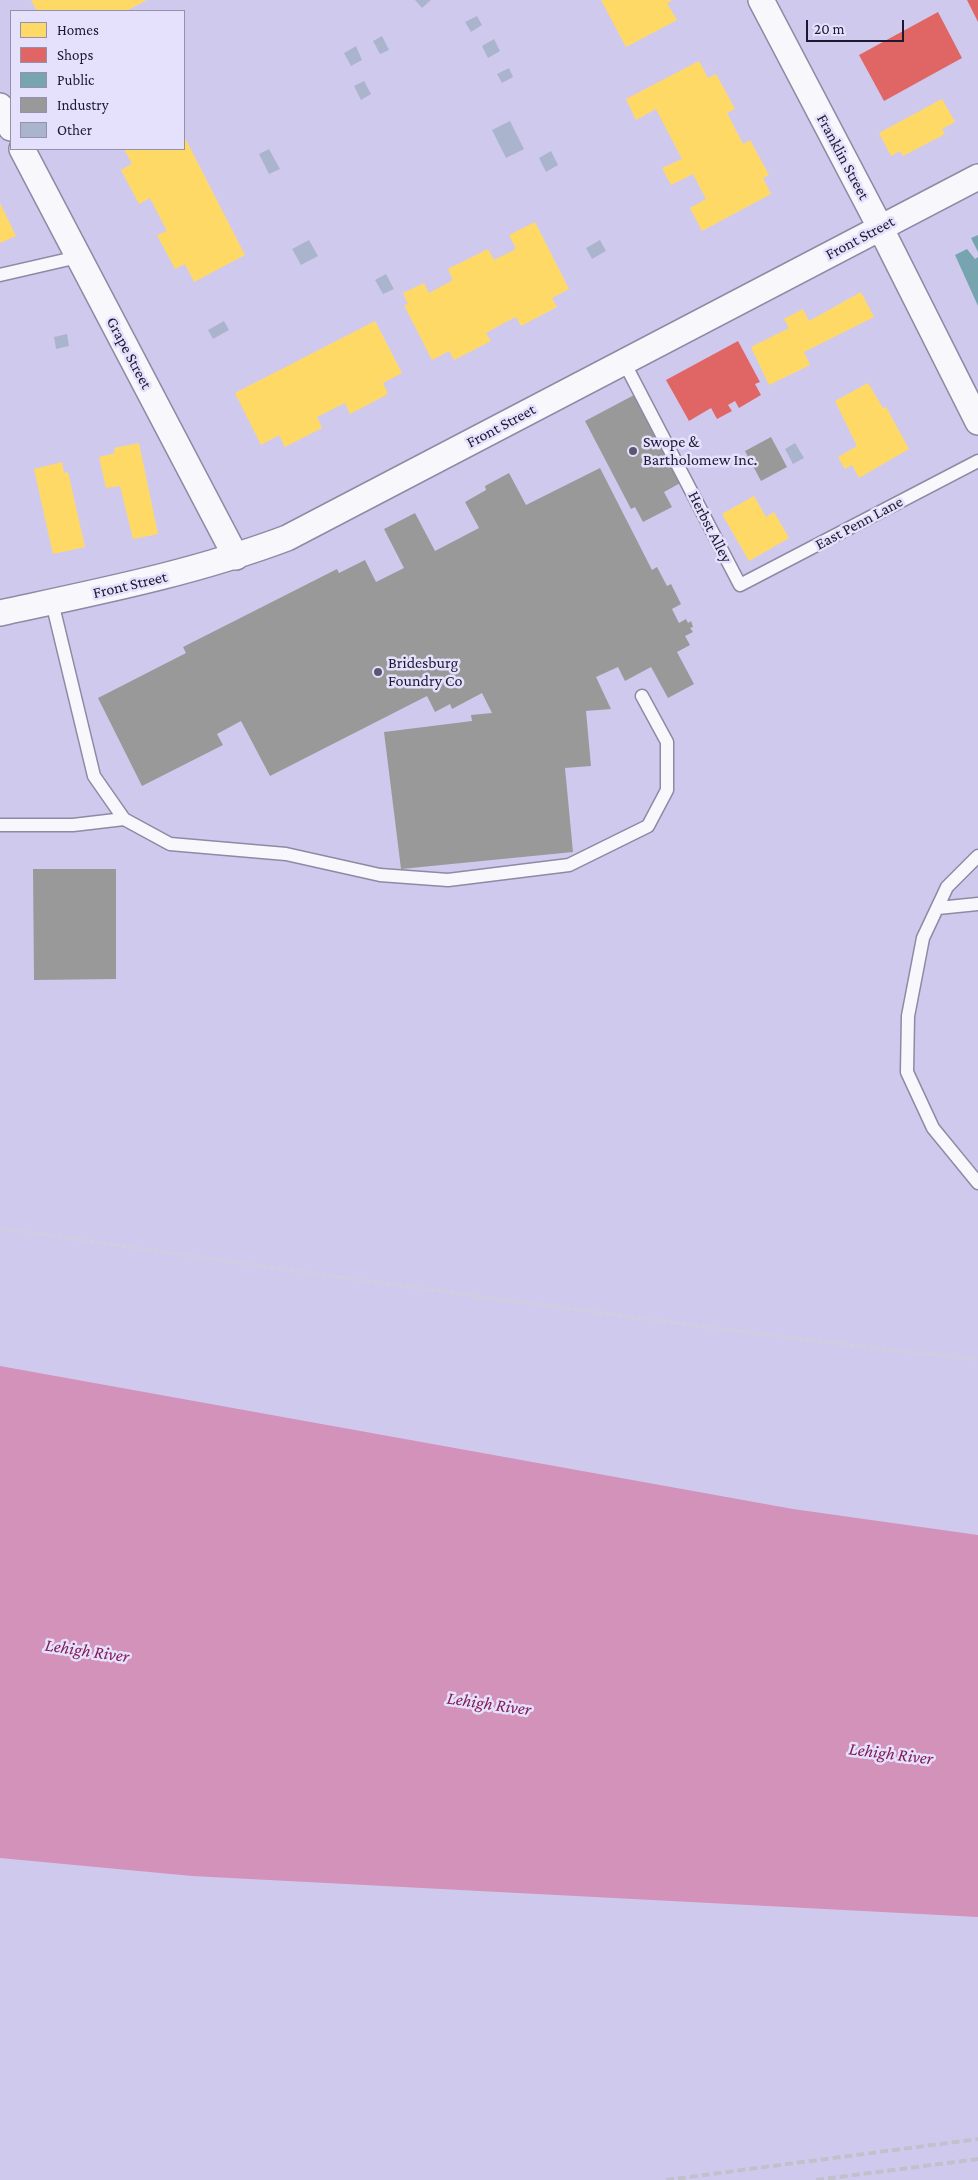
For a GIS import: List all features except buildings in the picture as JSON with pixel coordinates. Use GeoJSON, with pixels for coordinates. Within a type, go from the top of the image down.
{"type":"FeatureCollection","features":[{"type":"Feature","properties":{"kind":"street","name":"Franklin Street"},"geometry":{"type":"LineString","coordinates":[[761,0],[880,227],[978,422]]}},
{"type":"Feature","properties":{"kind":"street"},"geometry":{"type":"LineString","coordinates":[[0,106],[10,126]]}},
{"type":"Feature","properties":{"kind":"street","name":"Grape Street"},"geometry":{"type":"LineString","coordinates":[[23,150],[236,557]]}},
{"type":"Feature","properties":{"kind":"street","name":"Front Street"},"geometry":{"type":"LineString","coordinates":[[0,613],[147,582],[236,557],[287,538],[978,177]]}},
{"type":"Feature","properties":{"kind":"lane"},"geometry":{"type":"LineString","coordinates":[[0,275],[78,257]]}},
{"type":"Feature","properties":{"kind":"lane","name":"Herbst Alley"},"geometry":{"type":"LineString","coordinates":[[624,362],[740,585]]}},
{"type":"Feature","properties":{"kind":"lane","name":"East Penn Lane"},"geometry":{"type":"LineString","coordinates":[[740,585],[978,461]]}},
{"type":"Feature","properties":{"kind":"lane"},"geometry":{"type":"LineString","coordinates":[[52,602],[94,776],[124,819],[170,844],[286,854],[380,875],[448,880],[569,865],[648,826],[667,790],[667,742],[642,696]]}},
{"type":"Feature","properties":{"kind":"lane"},"geometry":{"type":"LineString","coordinates":[[0,825],[73,824],[124,819]]}},
{"type":"Feature","properties":{"kind":"lane"},"geometry":{"type":"LineString","coordinates":[[978,856],[947,886],[923,938],[908,1016],[907,1072],[933,1128],[978,1183]]}},
{"type":"Feature","properties":{"kind":"lane"},"geometry":{"type":"LineString","coordinates":[[938,908],[978,904]]}},
{"type":"Feature","properties":{"kind":"path"},"geometry":{"type":"LineString","coordinates":[[0,1228],[206,1259],[770,1336],[978,1360]]}},
{"type":"Feature","properties":{"kind":"water","name":"Lehigh River"},"geometry":{"type":"Polygon","coordinates":[[[0,1366],[793,1509],[978,1535],[978,1917],[192,1876],[0,1858],[0,1366]]]}},
{"type":"Feature","properties":{"kind":"railway"},"geometry":{"type":"LineString","coordinates":[[666,2180],[978,2139]]}},
{"type":"Feature","properties":{"kind":"railway"},"geometry":{"type":"LineString","coordinates":[[816,2180],[978,2159]]}},
{"type":"Feature","properties":{"kind":"place","name":"Swope & Bartholomew Inc."},"geometry":{"type":"Point","coordinates":[633,451]}},
{"type":"Feature","properties":{"kind":"place","name":"Bridesburg Foundry Co"},"geometry":{"type":"Point","coordinates":[378,672]}}]}
